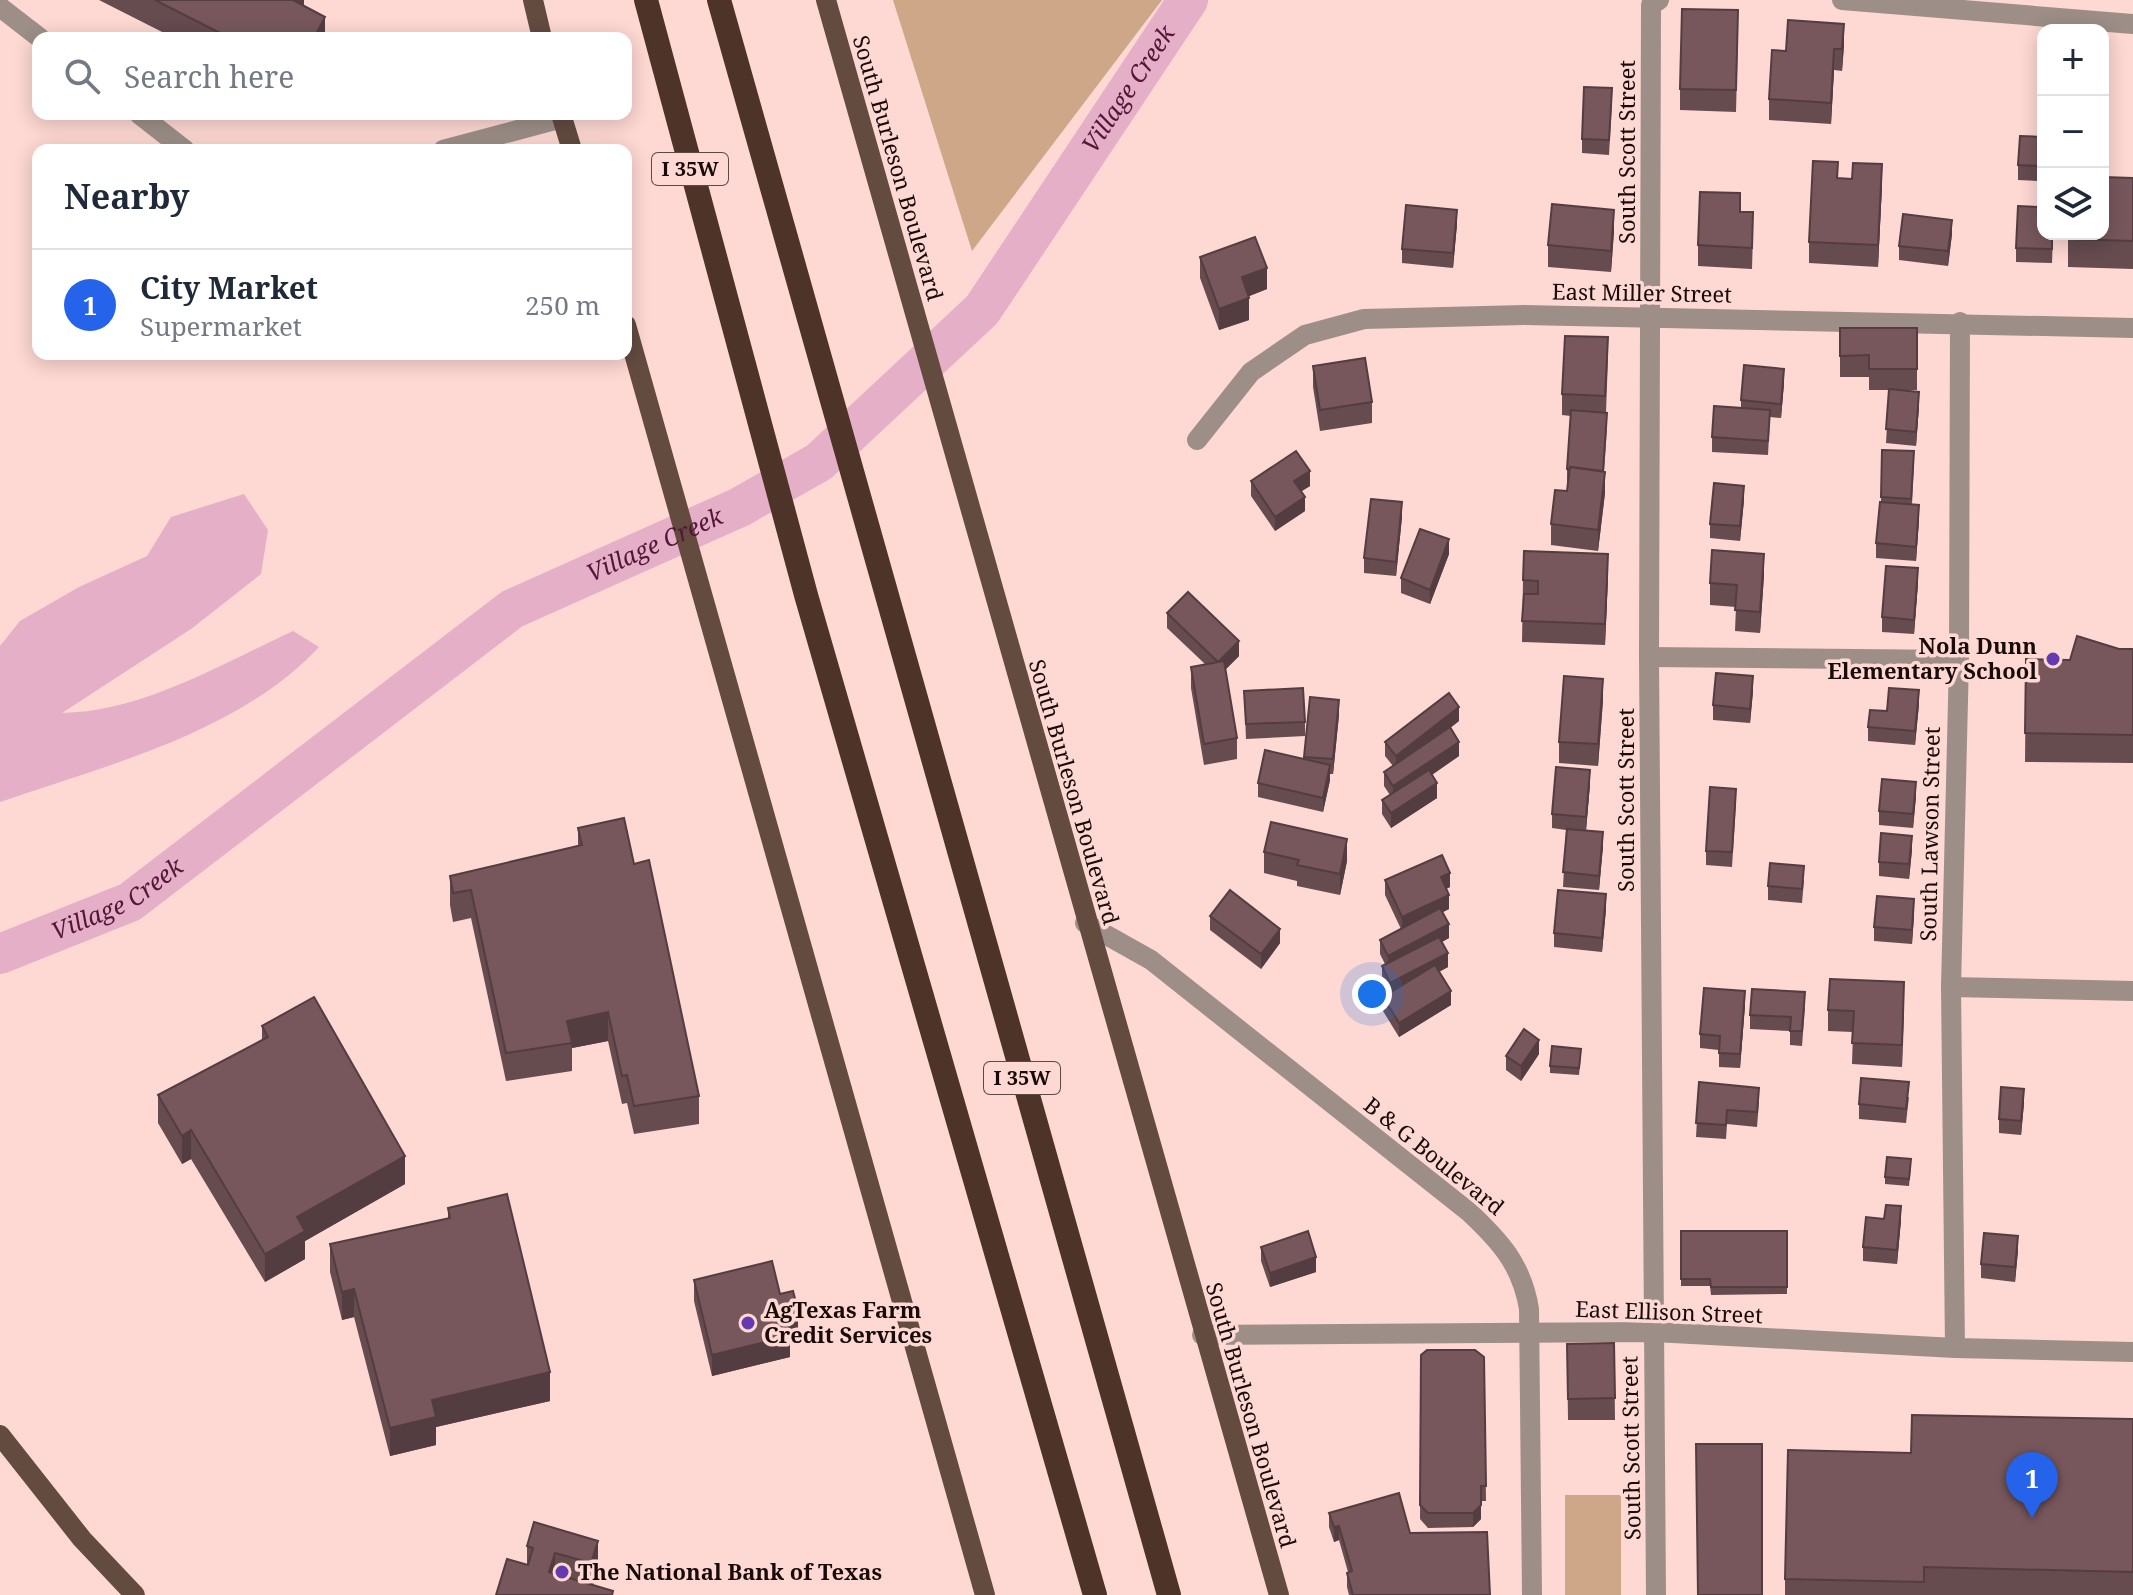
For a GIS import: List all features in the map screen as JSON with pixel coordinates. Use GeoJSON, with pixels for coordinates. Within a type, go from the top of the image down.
{"type":"FeatureCollection","features":[{"type":"Feature","properties":{"kind":"highway","name":"I 35W"},"geometry":{"type":"LineString","coordinates":[[646,0],[806,595],[1095,1595]]}},
{"type":"Feature","properties":{"kind":"highway","name":"I 35W"},"geometry":{"type":"LineString","coordinates":[[719,0],[1169,1595]]}},
{"type":"Feature","properties":{"kind":"main road"},"geometry":{"type":"LineString","coordinates":[[533,0],[541,32]]}},
{"type":"Feature","properties":{"kind":"main road","name":"South Burleson Boulevard"},"geometry":{"type":"LineString","coordinates":[[826,0],[1202,1335],[1279,1595]]}},
{"type":"Feature","properties":{"kind":"main road"},"geometry":{"type":"LineString","coordinates":[[562,120],[570,144]]}},
{"type":"Feature","properties":{"kind":"main road"},"geometry":{"type":"LineString","coordinates":[[632,344],[985,1595]]}},
{"type":"Feature","properties":{"kind":"main road"},"geometry":{"type":"LineString","coordinates":[[0,1435],[82,1539],[135,1595]]}},
{"type":"Feature","properties":{"kind":"street"},"geometry":{"type":"LineString","coordinates":[[1842,0],[2133,24]]}},
{"type":"Feature","properties":{"kind":"street","name":"South Scott Street"},"geometry":{"type":"LineString","coordinates":[[1655,2],[1649,657],[1656,1595]]}},
{"type":"Feature","properties":{"kind":"street"},"geometry":{"type":"LineString","coordinates":[[0,7],[32,32]]}},
{"type":"Feature","properties":{"kind":"street"},"geometry":{"type":"LineString","coordinates":[[147,120],[177,144]]}},
{"type":"Feature","properties":{"kind":"street"},"geometry":{"type":"LineString","coordinates":[[464,144],[547,120]]}},
{"type":"Feature","properties":{"kind":"street","name":"East Miller Street"},"geometry":{"type":"LineString","coordinates":[[1197,440],[1251,372],[1305,335],[1364,319],[1524,315],[2133,328]]}},
{"type":"Feature","properties":{"kind":"street","name":"South Lawson Street"},"geometry":{"type":"LineString","coordinates":[[1955,1348],[1951,987],[1959,660],[1960,322]]}},
{"type":"Feature","properties":{"kind":"street"},"geometry":{"type":"LineString","coordinates":[[1649,657],[1959,660]]}},
{"type":"Feature","properties":{"kind":"street","name":"B & G Boulevard"},"geometry":{"type":"LineString","coordinates":[[1085,923],[1151,960],[1469,1212],[1506,1247],[1526,1291],[1532,1595]]}},
{"type":"Feature","properties":{"kind":"street"},"geometry":{"type":"LineString","coordinates":[[1951,987],[2133,991]]}},
{"type":"Feature","properties":{"kind":"street","name":"East Ellison Street"},"geometry":{"type":"LineString","coordinates":[[1202,1335],[1654,1332],[1955,1348],[2133,1352]]}},
{"type":"Feature","properties":{"kind":"shaded area"},"geometry":{"type":"Polygon","coordinates":[[[893,0],[1162,0],[972,251],[893,0]]]}},
{"type":"Feature","properties":{"kind":"shaded area"},"geometry":{"type":"Polygon","coordinates":[[[244,494],[268,530],[261,574],[191,629],[62,713],[92,711],[152,695],[293,631],[319,647],[287,677],[212,724],[128,759],[0,802],[0,646],[20,621],[79,587],[147,556],[171,517],[244,494]]]}},
{"type":"Feature","properties":{"kind":"shaded area"},"geometry":{"type":"Polygon","coordinates":[[[1565,1495],[1621,1495],[1621,1595],[1565,1595],[1565,1495]]]}},
{"type":"Feature","properties":{"kind":"building"},"geometry":{"type":"Polygon","coordinates":[[[155,0],[293,0],[325,17],[317,32],[218,32],[155,0]]]}},
{"type":"Feature","properties":{"kind":"building"},"geometry":{"type":"Polygon","coordinates":[[[1682,9],[1738,10],[1736,90],[1680,89],[1682,9]]]}},
{"type":"Feature","properties":{"kind":"building"},"geometry":{"type":"Polygon","coordinates":[[[1788,20],[1844,24],[1842,49],[1834,49],[1831,103],[1769,99],[1772,50],[1786,51],[1788,20]]]}},
{"type":"Feature","properties":{"kind":"building"},"geometry":{"type":"Polygon","coordinates":[[[1584,87],[1612,88],[1609,140],[1582,139],[1584,87]]]}},
{"type":"Feature","properties":{"kind":"building"},"geometry":{"type":"Polygon","coordinates":[[[2020,136],[2037,137],[2037,166],[2018,165],[2020,136]]]}},
{"type":"Feature","properties":{"kind":"building"},"geometry":{"type":"Polygon","coordinates":[[[1813,161],[1838,162],[1837,178],[1852,179],[1853,163],[1882,164],[1878,245],[1809,242],[1813,161]]]}},
{"type":"Feature","properties":{"kind":"building"},"geometry":{"type":"Polygon","coordinates":[[[2109,177],[2133,178],[2133,241],[2100,240],[2109,240],[2109,177]]]}},
{"type":"Feature","properties":{"kind":"building"},"geometry":{"type":"Polygon","coordinates":[[[1700,192],[1740,193],[1740,212],[1753,212],[1752,248],[1698,245],[1700,192]]]}},
{"type":"Feature","properties":{"kind":"building"},"geometry":{"type":"Polygon","coordinates":[[[1552,204],[1614,210],[1611,251],[1548,245],[1552,204]]]}},
{"type":"Feature","properties":{"kind":"building"},"geometry":{"type":"Polygon","coordinates":[[[1406,205],[1457,210],[1453,253],[1402,249],[1406,205]]]}},
{"type":"Feature","properties":{"kind":"building"},"geometry":{"type":"Polygon","coordinates":[[[2018,206],[2037,207],[2037,240],[2052,240],[2052,249],[2016,248],[2018,206]]]}},
{"type":"Feature","properties":{"kind":"building"},"geometry":{"type":"Polygon","coordinates":[[[1903,214],[1952,220],[1948,251],[1899,246],[1903,214]]]}},
{"type":"Feature","properties":{"kind":"building"},"geometry":{"type":"Polygon","coordinates":[[[1255,237],[1267,268],[1242,277],[1249,298],[1219,309],[1200,257],[1255,237]]]}},
{"type":"Feature","properties":{"kind":"building"},"geometry":{"type":"Polygon","coordinates":[[[1840,328],[1917,328],[1917,369],[1869,369],[1869,355],[1840,356],[1840,328]]]}},
{"type":"Feature","properties":{"kind":"building"},"geometry":{"type":"Polygon","coordinates":[[[1565,336],[1608,337],[1605,396],[1562,394],[1565,336]]]}},
{"type":"Feature","properties":{"kind":"building"},"geometry":{"type":"Polygon","coordinates":[[[1365,358],[1372,402],[1320,410],[1313,366],[1365,358]]]}},
{"type":"Feature","properties":{"kind":"building"},"geometry":{"type":"Polygon","coordinates":[[[1744,365],[1784,369],[1781,404],[1741,400],[1744,365]]]}},
{"type":"Feature","properties":{"kind":"building"},"geometry":{"type":"Polygon","coordinates":[[[1889,389],[1919,392],[1916,432],[1886,429],[1889,389]]]}},
{"type":"Feature","properties":{"kind":"building"},"geometry":{"type":"Polygon","coordinates":[[[1714,406],[1770,410],[1768,441],[1712,437],[1714,406]]]}},
{"type":"Feature","properties":{"kind":"building"},"geometry":{"type":"Polygon","coordinates":[[[1571,410],[1607,413],[1603,471],[1567,469],[1571,410]]]}},
{"type":"Feature","properties":{"kind":"building"},"geometry":{"type":"Polygon","coordinates":[[[1882,450],[1914,451],[1911,499],[1881,497],[1882,450]]]}},
{"type":"Feature","properties":{"kind":"building"},"geometry":{"type":"Polygon","coordinates":[[[1296,451],[1310,471],[1294,481],[1305,497],[1275,517],[1251,481],[1296,451]]]}},
{"type":"Feature","properties":{"kind":"building"},"geometry":{"type":"Polygon","coordinates":[[[1570,467],[1605,472],[1598,530],[1551,524],[1555,490],[1567,491],[1570,467]]]}},
{"type":"Feature","properties":{"kind":"building"},"geometry":{"type":"Polygon","coordinates":[[[1714,483],[1744,486],[1740,526],[1710,524],[1714,483]]]}},
{"type":"Feature","properties":{"kind":"building"},"geometry":{"type":"Polygon","coordinates":[[[1371,499],[1402,502],[1396,562],[1364,558],[1371,499]]]}},
{"type":"Feature","properties":{"kind":"building"},"geometry":{"type":"Polygon","coordinates":[[[1880,502],[1919,505],[1916,547],[1876,543],[1880,502]]]}},
{"type":"Feature","properties":{"kind":"building"},"geometry":{"type":"Polygon","coordinates":[[[1420,529],[1449,539],[1430,590],[1401,578],[1420,529]]]}},
{"type":"Feature","properties":{"kind":"building"},"geometry":{"type":"Polygon","coordinates":[[[1712,550],[1764,554],[1760,612],[1735,610],[1737,585],[1710,583],[1712,550]]]}},
{"type":"Feature","properties":{"kind":"building"},"geometry":{"type":"Polygon","coordinates":[[[1524,551],[1608,554],[1605,624],[1522,621],[1524,594],[1538,594],[1538,581],[1523,580],[1524,551]]]}},
{"type":"Feature","properties":{"kind":"building"},"geometry":{"type":"Polygon","coordinates":[[[1886,566],[1918,568],[1914,620],[1882,617],[1886,566]]]}},
{"type":"Feature","properties":{"kind":"building"},"geometry":{"type":"Polygon","coordinates":[[[1188,592],[1239,641],[1218,662],[1167,613],[1188,592]]]}},
{"type":"Feature","properties":{"kind":"building"},"geometry":{"type":"Polygon","coordinates":[[[2077,636],[2119,649],[2133,649],[2133,735],[2025,733],[2026,659],[2070,660],[2077,636]]]}},
{"type":"Feature","properties":{"kind":"building"},"geometry":{"type":"Polygon","coordinates":[[[1224,661],[1237,738],[1204,744],[1191,667],[1224,661]]]}},
{"type":"Feature","properties":{"kind":"building"},"geometry":{"type":"Polygon","coordinates":[[[1716,673],[1753,676],[1750,709],[1713,705],[1716,673]]]}},
{"type":"Feature","properties":{"kind":"building"},"geometry":{"type":"Polygon","coordinates":[[[1564,676],[1603,679],[1598,744],[1559,742],[1564,676]]]}},
{"type":"Feature","properties":{"kind":"building"},"geometry":{"type":"Polygon","coordinates":[[[1303,688],[1305,722],[1246,724],[1244,691],[1303,688]]]}},
{"type":"Feature","properties":{"kind":"building"},"geometry":{"type":"Polygon","coordinates":[[[1889,688],[1919,690],[1915,731],[1868,727],[1870,710],[1887,711],[1889,688]]]}},
{"type":"Feature","properties":{"kind":"building"},"geometry":{"type":"Polygon","coordinates":[[[1449,693],[1459,707],[1396,756],[1385,742],[1449,693]]]}},
{"type":"Feature","properties":{"kind":"building"},"geometry":{"type":"Polygon","coordinates":[[[1310,697],[1339,700],[1333,759],[1304,757],[1310,697]]]}},
{"type":"Feature","properties":{"kind":"building"},"geometry":{"type":"Polygon","coordinates":[[[1450,727],[1459,742],[1393,786],[1384,772],[1450,727]]]}},
{"type":"Feature","properties":{"kind":"building"},"geometry":{"type":"Polygon","coordinates":[[[1265,750],[1330,765],[1323,798],[1258,783],[1265,750]]]}},
{"type":"Feature","properties":{"kind":"building"},"geometry":{"type":"Polygon","coordinates":[[[1556,767],[1590,770],[1586,817],[1552,814],[1556,767]]]}},
{"type":"Feature","properties":{"kind":"building"},"geometry":{"type":"Polygon","coordinates":[[[1429,770],[1437,783],[1391,813],[1382,800],[1429,770]]]}},
{"type":"Feature","properties":{"kind":"building"},"geometry":{"type":"Polygon","coordinates":[[[1882,779],[1916,782],[1913,814],[1879,811],[1882,779]]]}},
{"type":"Feature","properties":{"kind":"building"},"geometry":{"type":"Polygon","coordinates":[[[1710,787],[1736,789],[1732,852],[1706,851],[1710,787]]]}},
{"type":"Feature","properties":{"kind":"building"},"geometry":{"type":"Polygon","coordinates":[[[624,818],[634,864],[649,860],[699,1096],[634,1106],[627,1075],[622,1076],[608,1012],[567,1021],[572,1043],[506,1053],[471,890],[453,893],[450,876],[582,845],[578,828],[624,818]]]}},
{"type":"Feature","properties":{"kind":"building"},"geometry":{"type":"Polygon","coordinates":[[[1271,822],[1347,839],[1340,874],[1297,865],[1299,860],[1264,852],[1271,822]]]}},
{"type":"Feature","properties":{"kind":"building"},"geometry":{"type":"Polygon","coordinates":[[[1567,829],[1603,832],[1599,876],[1563,872],[1567,829]]]}},
{"type":"Feature","properties":{"kind":"building"},"geometry":{"type":"Polygon","coordinates":[[[1881,833],[1912,836],[1909,864],[1879,862],[1881,833]]]}},
{"type":"Feature","properties":{"kind":"building"},"geometry":{"type":"Polygon","coordinates":[[[1442,855],[1450,873],[1441,877],[1449,895],[1402,917],[1385,880],[1442,855]]]}},
{"type":"Feature","properties":{"kind":"building"},"geometry":{"type":"Polygon","coordinates":[[[1770,863],[1804,866],[1802,889],[1768,886],[1770,863]]]}},
{"type":"Feature","properties":{"kind":"building"},"geometry":{"type":"Polygon","coordinates":[[[1230,890],[1280,929],[1261,954],[1210,916],[1230,890]]]}},
{"type":"Feature","properties":{"kind":"building"},"geometry":{"type":"Polygon","coordinates":[[[1558,890],[1606,894],[1602,938],[1554,933],[1558,890]]]}},
{"type":"Feature","properties":{"kind":"building"},"geometry":{"type":"Polygon","coordinates":[[[1877,896],[1914,899],[1912,930],[1874,927],[1877,896]]]}},
{"type":"Feature","properties":{"kind":"building"},"geometry":{"type":"Polygon","coordinates":[[[1440,908],[1449,924],[1388,956],[1380,940],[1440,908]]]}},
{"type":"Feature","properties":{"kind":"building"},"geometry":{"type":"Polygon","coordinates":[[[1439,937],[1448,953],[1390,983],[1382,966],[1439,937]]]}},
{"type":"Feature","properties":{"kind":"building"},"geometry":{"type":"Polygon","coordinates":[[[1435,965],[1451,991],[1399,1023],[1383,997],[1435,965]]]}},
{"type":"Feature","properties":{"kind":"building"},"geometry":{"type":"Polygon","coordinates":[[[1830,979],[1904,982],[1902,1045],[1852,1043],[1854,1011],[1828,1010],[1830,979]]]}},
{"type":"Feature","properties":{"kind":"building"},"geometry":{"type":"Polygon","coordinates":[[[1704,988],[1745,991],[1740,1054],[1719,1053],[1720,1036],[1700,1034],[1704,988]]]}},
{"type":"Feature","properties":{"kind":"building"},"geometry":{"type":"Polygon","coordinates":[[[1752,989],[1805,992],[1802,1031],[1790,1031],[1791,1017],[1750,1015],[1752,989]]]}},
{"type":"Feature","properties":{"kind":"building"},"geometry":{"type":"Polygon","coordinates":[[[314,997],[405,1156],[297,1217],[305,1231],[265,1254],[191,1130],[182,1136],[158,1095],[268,1037],[262,1026],[314,997]]]}},
{"type":"Feature","properties":{"kind":"building"},"geometry":{"type":"Polygon","coordinates":[[[1524,1029],[1539,1040],[1521,1066],[1506,1056],[1524,1029]]]}},
{"type":"Feature","properties":{"kind":"building"},"geometry":{"type":"Polygon","coordinates":[[[1552,1046],[1581,1049],[1579,1068],[1550,1066],[1552,1046]]]}},
{"type":"Feature","properties":{"kind":"building"},"geometry":{"type":"Polygon","coordinates":[[[1861,1078],[1909,1082],[1906,1109],[1859,1104],[1861,1078]]]}},
{"type":"Feature","properties":{"kind":"building"},"geometry":{"type":"Polygon","coordinates":[[[1699,1082],[1759,1088],[1757,1112],[1727,1110],[1726,1125],[1696,1123],[1699,1082]]]}},
{"type":"Feature","properties":{"kind":"building"},"geometry":{"type":"Polygon","coordinates":[[[2001,1087],[2024,1089],[2021,1121],[1999,1119],[2001,1087]]]}},
{"type":"Feature","properties":{"kind":"building"},"geometry":{"type":"Polygon","coordinates":[[[1887,1157],[1911,1159],[1909,1179],[1885,1177],[1887,1157]]]}},
{"type":"Feature","properties":{"kind":"building"},"geometry":{"type":"Polygon","coordinates":[[[507,1194],[550,1372],[432,1400],[436,1417],[390,1428],[354,1289],[342,1292],[330,1244],[450,1218],[448,1208],[507,1194]]]}},
{"type":"Feature","properties":{"kind":"building"},"geometry":{"type":"Polygon","coordinates":[[[1886,1205],[1901,1206],[1897,1250],[1863,1247],[1866,1217],[1884,1219],[1886,1205]]]}},
{"type":"Feature","properties":{"kind":"building"},"geometry":{"type":"Polygon","coordinates":[[[1308,1231],[1316,1257],[1270,1273],[1261,1247],[1308,1231]]]}},
{"type":"Feature","properties":{"kind":"building"},"geometry":{"type":"Polygon","coordinates":[[[1681,1231],[1787,1231],[1787,1287],[1711,1287],[1710,1279],[1681,1279],[1681,1231]]]}},
{"type":"Feature","properties":{"kind":"building"},"geometry":{"type":"Polygon","coordinates":[[[1984,1233],[2018,1236],[2015,1267],[1981,1264],[1984,1233]]]}},
{"type":"Feature","properties":{"kind":"building","name":"AgTexas Farm Credit Services"},"geometry":{"type":"Polygon","coordinates":[[[772,1261],[780,1294],[793,1291],[798,1310],[785,1313],[790,1336],[712,1355],[694,1280],[772,1261]]]}},
{"type":"Feature","properties":{"kind":"building"},"geometry":{"type":"Polygon","coordinates":[[[1614,1343],[1615,1398],[1568,1399],[1567,1344],[1614,1343]]]}},
{"type":"Feature","properties":{"kind":"building"},"geometry":{"type":"Polygon","coordinates":[[[1427,1350],[1475,1350],[1484,1357],[1486,1486],[1481,1486],[1481,1505],[1473,1513],[1428,1513],[1420,1505],[1421,1355],[1427,1350]]]}},
{"type":"Feature","properties":{"kind":"building"},"geometry":{"type":"Polygon","coordinates":[[[1912,1415],[2133,1419],[2133,1572],[1924,1567],[1924,1582],[1785,1579],[1788,1450],[1911,1453],[1912,1415]]]}},
{"type":"Feature","properties":{"kind":"building"},"geometry":{"type":"Polygon","coordinates":[[[1696,1444],[1762,1444],[1762,1595],[1698,1595],[1696,1444]]]}},
{"type":"Feature","properties":{"kind":"building"},"geometry":{"type":"Polygon","coordinates":[[[1399,1493],[1410,1533],[1487,1532],[1490,1595],[1353,1595],[1347,1573],[1352,1571],[1339,1526],[1334,1527],[1329,1513],[1399,1493]]]}},
{"type":"Feature","properties":{"kind":"building"},"geometry":{"type":"Polygon","coordinates":[[[534,1522],[598,1541],[591,1563],[555,1553],[549,1572],[613,1591],[612,1595],[496,1595],[507,1559],[528,1565],[533,1548],[527,1546],[534,1522]]]}},
{"type":"Feature","properties":{"kind":"waterway","name":"Village Creek"},"geometry":{"type":"LineString","coordinates":[[0,954],[130,902],[512,609],[740,507],[819,462],[982,310],[1188,0]]}},
{"type":"Feature","properties":{"kind":"place","name":"Nola Dunn Elementary School"},"geometry":{"type":"Point","coordinates":[2053,659]}},
{"type":"Feature","properties":{"kind":"place","name":"AgTexas Farm Credit Services"},"geometry":{"type":"Point","coordinates":[748,1323]}},
{"type":"Feature","properties":{"kind":"place","name":"City Market"},"geometry":{"type":"Point","coordinates":[2032,1518]}},
{"type":"Feature","properties":{"kind":"place","name":"The National Bank of Texas"},"geometry":{"type":"Point","coordinates":[562,1572]}}]}
